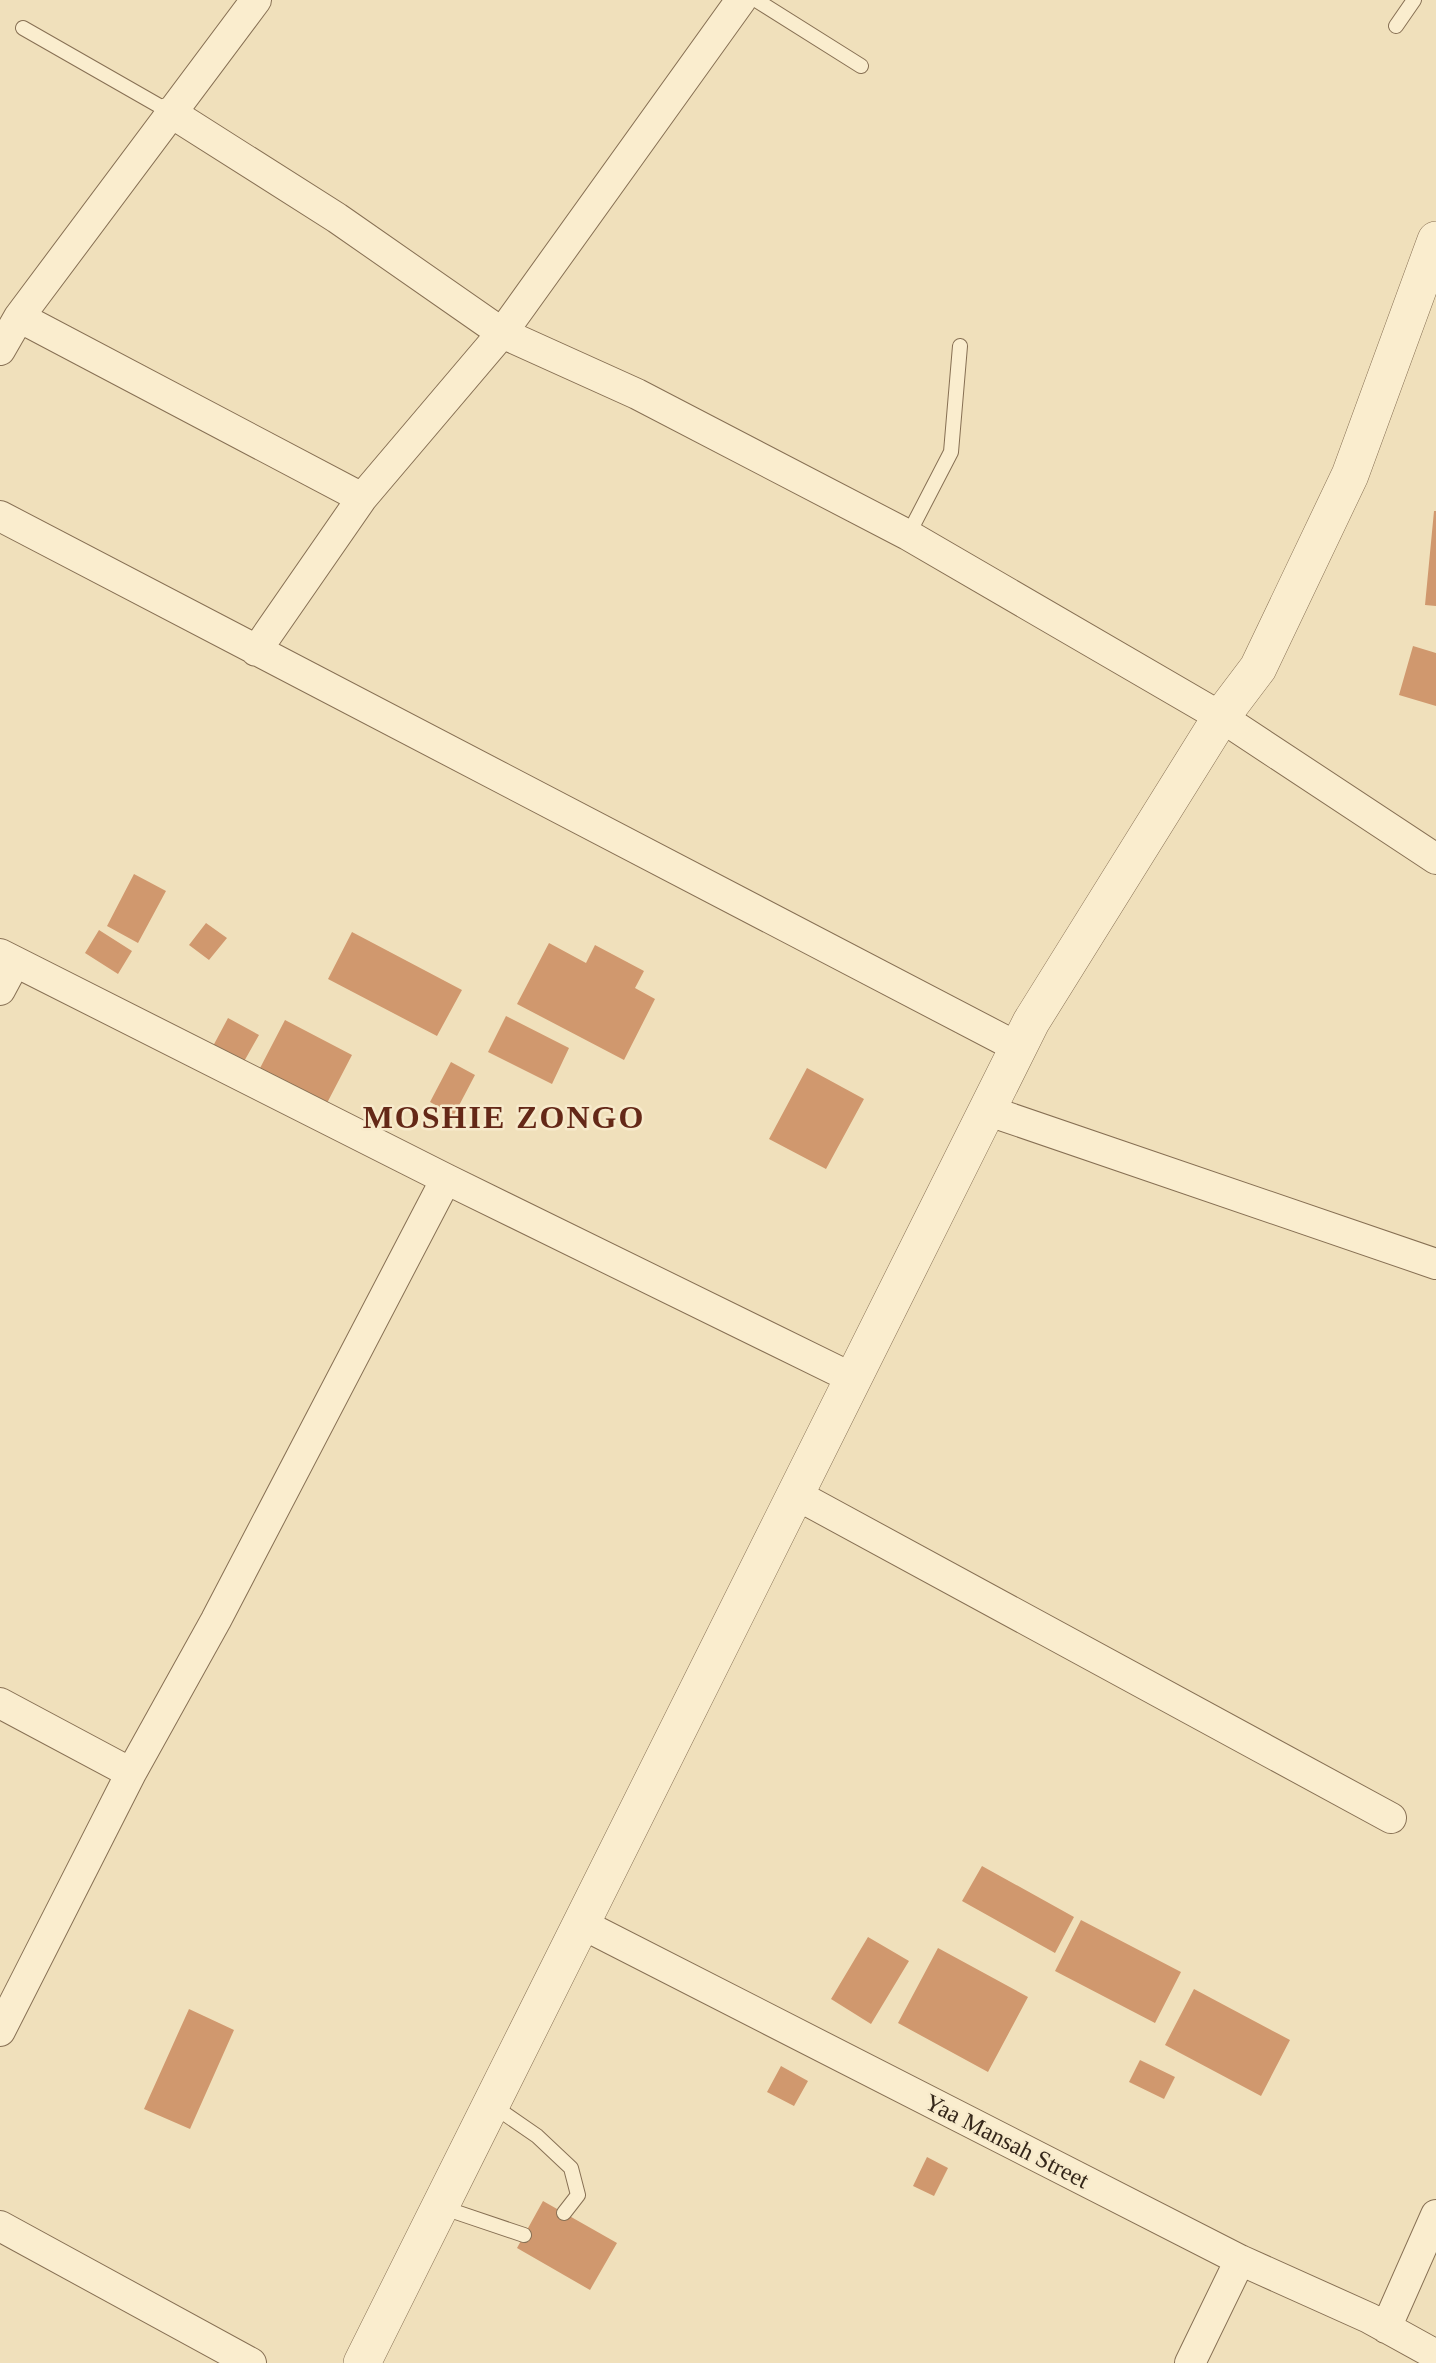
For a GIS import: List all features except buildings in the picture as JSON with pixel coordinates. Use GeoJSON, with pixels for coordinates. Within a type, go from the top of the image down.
{"type":"FeatureCollection","features":[{"type":"Feature","properties":{"kind":"street"},"geometry":{"type":"LineString","coordinates":[[0,350],[19,317],[256,0]]}},
{"type":"Feature","properties":{"kind":"street"},"geometry":{"type":"LineString","coordinates":[[256,651],[362,498],[502,333],[741,0]]}},
{"type":"Feature","properties":{"kind":"street"},"geometry":{"type":"LineString","coordinates":[[170,112],[337,218],[502,333],[637,394],[908,535],[1221,717],[1436,859]]}},
{"type":"Feature","properties":{"kind":"street"},"geometry":{"type":"LineString","coordinates":[[362,2363],[1031,1022],[1221,717],[1258,668],[1350,475],[1436,240]]}},
{"type":"Feature","properties":{"kind":"street"},"geometry":{"type":"LineString","coordinates":[[19,317],[362,498]]}},
{"type":"Feature","properties":{"kind":"street"},"geometry":{"type":"LineString","coordinates":[[0,516],[1018,1048]]}},
{"type":"Feature","properties":{"kind":"street"},"geometry":{"type":"LineString","coordinates":[[0,990],[7,958],[446,1179],[854,1379]]}},
{"type":"Feature","properties":{"kind":"street"},"geometry":{"type":"LineString","coordinates":[[986,1110],[1436,1264]]}},
{"type":"Feature","properties":{"kind":"street"},"geometry":{"type":"LineString","coordinates":[[0,2031],[131,1773],[216,1620],[446,1179]]}},
{"type":"Feature","properties":{"kind":"street"},"geometry":{"type":"LineString","coordinates":[[795,1494],[1391,1818]]}},
{"type":"Feature","properties":{"kind":"street"},"geometry":{"type":"LineString","coordinates":[[0,1703],[131,1773]]}},
{"type":"Feature","properties":{"kind":"street","name":"Yaa Mansah Street"},"geometry":{"type":"LineString","coordinates":[[580,1923],[1240,2260],[1369,2318],[1436,2355]]}},
{"type":"Feature","properties":{"kind":"street"},"geometry":{"type":"LineString","coordinates":[[1386,2328],[1436,2216]]}},
{"type":"Feature","properties":{"kind":"street"},"geometry":{"type":"LineString","coordinates":[[0,2226],[251,2363]]}},
{"type":"Feature","properties":{"kind":"street"},"geometry":{"type":"LineString","coordinates":[[1190,2363],[1240,2260]]}},
{"type":"Feature","properties":{"kind":"lane"},"geometry":{"type":"LineString","coordinates":[[756,0],[861,66]]}},
{"type":"Feature","properties":{"kind":"lane"},"geometry":{"type":"LineString","coordinates":[[1396,26],[1414,0]]}},
{"type":"Feature","properties":{"kind":"lane"},"geometry":{"type":"LineString","coordinates":[[23,29],[170,112]]}},
{"type":"Feature","properties":{"kind":"lane"},"geometry":{"type":"LineString","coordinates":[[908,535],[951,452],[960,346]]}},
{"type":"Feature","properties":{"kind":"lane"},"geometry":{"type":"LineString","coordinates":[[491,2104],[537,2137],[571,2168],[578,2195],[564,2213]]}},
{"type":"Feature","properties":{"kind":"lane"},"geometry":{"type":"LineString","coordinates":[[440,2206],[524,2235]]}},
{"type":"Feature","properties":{"kind":"district","name":"MOSHIE ZONGO"},"geometry":{"type":"Point","coordinates":[504,1117]}}]}
